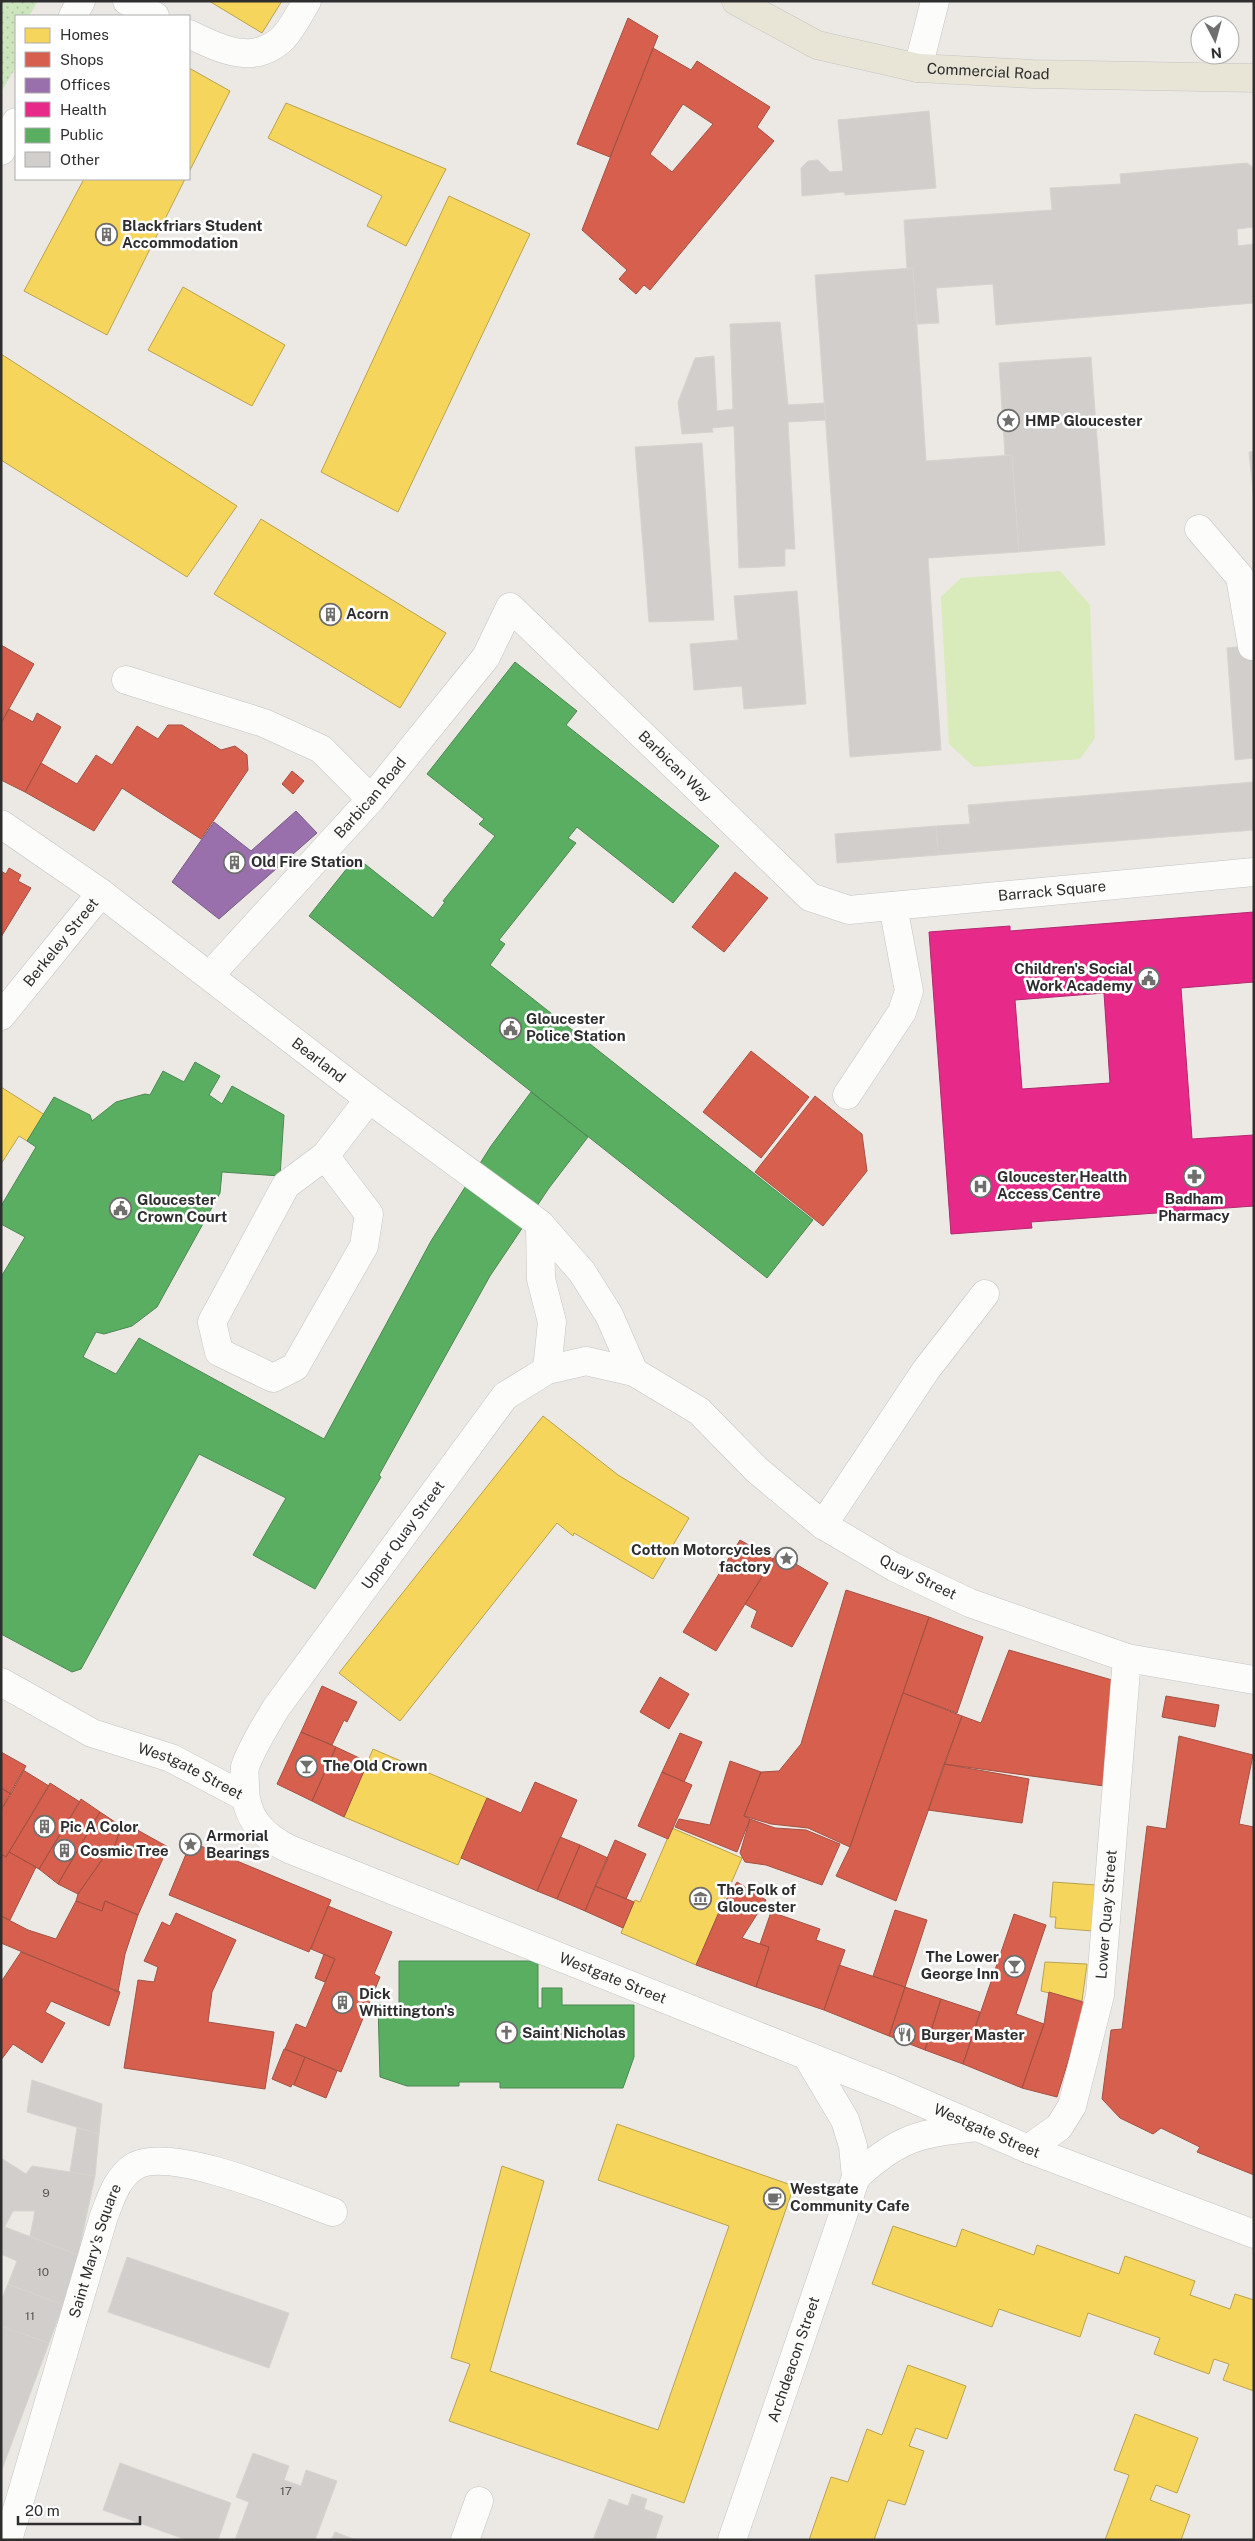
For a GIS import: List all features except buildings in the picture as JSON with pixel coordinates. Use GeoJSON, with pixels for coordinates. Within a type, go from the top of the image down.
{"type":"FeatureCollection","features":[{"type":"Feature","properties":{"kind":"main road","name":"Commercial Road"},"geometry":{"type":"LineString","coordinates":[[736,1],[818,45],[918,68],[1033,74],[1254,78]]}},
{"type":"Feature","properties":{"kind":"street"},"geometry":{"type":"LineString","coordinates":[[73,15],[80,1]]}},
{"type":"Feature","properties":{"kind":"street"},"geometry":{"type":"LineString","coordinates":[[127,1],[153,15]]}},
{"type":"Feature","properties":{"kind":"street"},"geometry":{"type":"LineString","coordinates":[[190,34],[233,53],[252,53],[270,49],[285,36],[307,1]]}},
{"type":"Feature","properties":{"kind":"street"},"geometry":{"type":"LineString","coordinates":[[918,68],[935,1]]}},
{"type":"Feature","properties":{"kind":"street"},"geometry":{"type":"LineString","coordinates":[[1199,529],[1240,577],[1252,646]]}},
{"type":"Feature","properties":{"kind":"street","name":"Barbican Road"},"geometry":{"type":"LineString","coordinates":[[210,975],[371,799],[486,657],[510,606]]}},
{"type":"Feature","properties":{"kind":"street","name":"Barbican Way"},"geometry":{"type":"LineString","coordinates":[[510,606],[810,896],[850,910]]}},
{"type":"Feature","properties":{"kind":"street"},"geometry":{"type":"LineString","coordinates":[[126,680],[264,723],[321,749],[371,799]]}},
{"type":"Feature","properties":{"kind":"street","name":"Bearland"},"geometry":{"type":"LineString","coordinates":[[1,824],[101,892],[368,1099],[540,1224],[582,1272],[610,1315],[634,1372]]}},
{"type":"Feature","properties":{"kind":"street","name":"Barrack Square"},"geometry":{"type":"LineString","coordinates":[[850,910],[1254,872]]}},
{"type":"Feature","properties":{"kind":"street","name":"Berkeley Street"},"geometry":{"type":"LineString","coordinates":[[1,1016],[101,892]]}},
{"type":"Feature","properties":{"kind":"street"},"geometry":{"type":"LineString","coordinates":[[847,1095],[902,1012],[909,991],[893,906]]}},
{"type":"Feature","properties":{"kind":"street"},"geometry":{"type":"LineString","coordinates":[[326,1156],[369,1214],[364,1246],[295,1367],[273,1378],[219,1352],[212,1322],[286,1185],[326,1156],[368,1099]]}},
{"type":"Feature","properties":{"kind":"street"},"geometry":{"type":"LineString","coordinates":[[540,1224],[541,1279],[552,1322],[547,1370]]}},
{"type":"Feature","properties":{"kind":"street"},"geometry":{"type":"LineString","coordinates":[[822,1525],[926,1370],[985,1294]]}},
{"type":"Feature","properties":{"kind":"street","name":"Upper Quay Street"},"geometry":{"type":"LineString","coordinates":[[245,1797],[245,1769],[258,1739],[276,1708],[505,1396],[547,1370],[586,1361],[634,1372]]}},
{"type":"Feature","properties":{"kind":"street","name":"Quay Street"},"geometry":{"type":"LineString","coordinates":[[634,1372],[699,1412],[757,1470],[822,1525],[894,1567],[970,1603],[1127,1658],[1254,1680]]}},
{"type":"Feature","properties":{"kind":"street","name":"Lower Quay Street"},"geometry":{"type":"LineString","coordinates":[[1028,2149],[1059,2127],[1072,2106],[1100,1994],[1127,1658]]}},
{"type":"Feature","properties":{"kind":"street","name":"Westgate Street"},"geometry":{"type":"LineString","coordinates":[[1,1682],[92,1733],[171,1758],[245,1797],[258,1828],[270,1839],[289,1849],[807,2056],[1028,2149],[1254,2234]]}},
{"type":"Feature","properties":{"kind":"street","name":"Archdeacon Street"},"geometry":{"type":"LineString","coordinates":[[732,2540],[856,2177],[853,2146],[845,2120],[807,2056]]}},
{"type":"Feature","properties":{"kind":"street","name":"Archdeacon Street"},"geometry":{"type":"LineString","coordinates":[[856,2177],[878,2156],[899,2144],[930,2132],[979,2127]]}},
{"type":"Feature","properties":{"kind":"street","name":"Saint Mary's Square"},"geometry":{"type":"LineString","coordinates":[[8,2540],[104,2216],[117,2183],[136,2166],[153,2161],[193,2164],[333,2212]]}},
{"type":"Feature","properties":{"kind":"street"},"geometry":{"type":"LineString","coordinates":[[466,2540],[479,2501]]}},
{"type":"Feature","properties":{"kind":"green space"},"geometry":{"type":"Polygon","coordinates":[[[1,1],[38,1],[30,15],[15,15],[15,69],[1,92],[1,1]]]}},
{"type":"Feature","properties":{"kind":"green space"},"geometry":{"type":"Polygon","coordinates":[[[1060,571],[1090,605],[1095,738],[1080,759],[974,767],[949,744],[941,597],[961,578],[1060,571]]]}},
{"type":"Feature","properties":{"kind":"place","name":"Blackfriars Student Accommodation"},"geometry":{"type":"Point","coordinates":[106,235]}},
{"type":"Feature","properties":{"kind":"place","name":"HMP Gloucester"},"geometry":{"type":"Point","coordinates":[1009,421]}},
{"type":"Feature","properties":{"kind":"place","name":"Acorn"},"geometry":{"type":"Point","coordinates":[330,614]}},
{"type":"Feature","properties":{"kind":"place","name":"Old Fire Station"},"geometry":{"type":"Point","coordinates":[235,862]}},
{"type":"Feature","properties":{"kind":"place","name":"Children's Social Work Academy"},"geometry":{"type":"Point","coordinates":[1149,978]}},
{"type":"Feature","properties":{"kind":"place","name":"Gloucester Police Station"},"geometry":{"type":"Point","coordinates":[510,1028]}},
{"type":"Feature","properties":{"kind":"place","name":"Badham Pharmacy"},"geometry":{"type":"Point","coordinates":[1194,1176]}},
{"type":"Feature","properties":{"kind":"place","name":"Gloucester Health Access Centre"},"geometry":{"type":"Point","coordinates":[981,1186]}},
{"type":"Feature","properties":{"kind":"place","name":"Gloucester Crown Court"},"geometry":{"type":"Point","coordinates":[121,1209]}},
{"type":"Feature","properties":{"kind":"place","name":"Cotton Motorcycles factory"},"geometry":{"type":"Point","coordinates":[787,1559]}},
{"type":"Feature","properties":{"kind":"place","name":"The Old Crown"},"geometry":{"type":"Point","coordinates":[307,1766]}},
{"type":"Feature","properties":{"kind":"place","name":"Pic A Color"},"geometry":{"type":"Point","coordinates":[44,1827]}},
{"type":"Feature","properties":{"kind":"place","name":"Armorial Bearings"},"geometry":{"type":"Point","coordinates":[190,1845]}},
{"type":"Feature","properties":{"kind":"place","name":"Cosmic Tree"},"geometry":{"type":"Point","coordinates":[64,1851]}},
{"type":"Feature","properties":{"kind":"place","name":"The Folk of Gloucester"},"geometry":{"type":"Point","coordinates":[701,1899]}},
{"type":"Feature","properties":{"kind":"place","name":"The Lower George Inn"},"geometry":{"type":"Point","coordinates":[1015,1966]}},
{"type":"Feature","properties":{"kind":"place","name":"Dick Whittington's"},"geometry":{"type":"Point","coordinates":[343,2003]}},
{"type":"Feature","properties":{"kind":"place","name":"Saint Nicholas"},"geometry":{"type":"Point","coordinates":[506,2033]}},
{"type":"Feature","properties":{"kind":"place","name":"Burger Master"},"geometry":{"type":"Point","coordinates":[905,2035]}},
{"type":"Feature","properties":{"kind":"place","name":"Westgate Community Cafe"},"geometry":{"type":"Point","coordinates":[774,2198]}}]}
